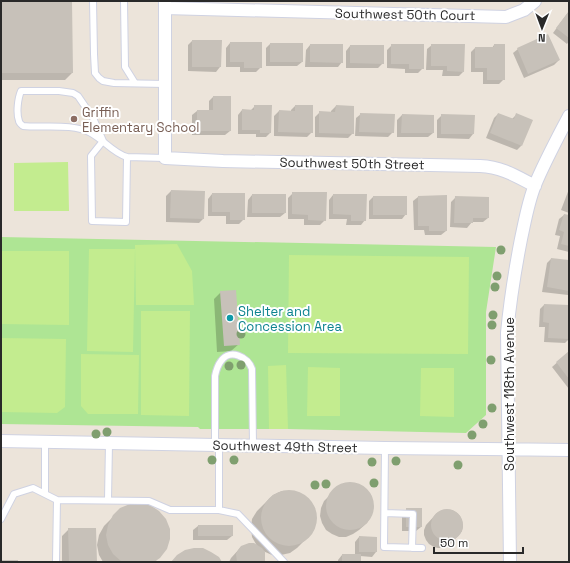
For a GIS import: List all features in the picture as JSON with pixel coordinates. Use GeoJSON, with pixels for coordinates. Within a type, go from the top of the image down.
{"type":"FeatureCollection","features":[{"type":"Feature","properties":{"kind":"street","name":"Southwest 50th Court"},"geometry":{"type":"LineString","coordinates":[[165,5],[506,17],[524,10],[535,1]]}},
{"type":"Feature","properties":{"kind":"street"},"geometry":{"type":"LineString","coordinates":[[165,5],[165,158]]}},
{"type":"Feature","properties":{"kind":"street","name":"Southwest 118th Avenue"},"geometry":{"type":"LineString","coordinates":[[510,562],[508,333],[513,281],[526,217],[535,186],[569,116]]}},
{"type":"Feature","properties":{"kind":"street","name":"Southwest 50th Street"},"geometry":{"type":"LineString","coordinates":[[165,158],[231,161],[489,166],[510,172],[535,186]]}},
{"type":"Feature","properties":{"kind":"street","name":"Southwest 49th Street"},"geometry":{"type":"LineString","coordinates":[[1,441],[569,450]]}},
{"type":"Feature","properties":{"kind":"lane"},"geometry":{"type":"LineString","coordinates":[[94,1],[95,73],[99,78],[103,81],[114,83],[165,84]]}},
{"type":"Feature","properties":{"kind":"lane"},"geometry":{"type":"LineString","coordinates":[[124,1],[125,67],[135,84]]}},
{"type":"Feature","properties":{"kind":"lane"},"geometry":{"type":"LineString","coordinates":[[103,141],[92,118],[78,96],[73,93],[59,91],[21,91],[18,97],[18,112],[19,122],[23,126],[75,128],[90,133],[119,154],[127,157],[165,158]]}},
{"type":"Feature","properties":{"kind":"lane"},"geometry":{"type":"LineString","coordinates":[[103,141],[91,156],[92,221],[126,222],[127,157]]}},
{"type":"Feature","properties":{"kind":"lane"},"geometry":{"type":"LineString","coordinates":[[219,510],[215,376],[220,361],[229,355],[244,358],[250,364],[252,369],[253,445]]}},
{"type":"Feature","properties":{"kind":"lane"},"geometry":{"type":"LineString","coordinates":[[44,493],[45,441]]}},
{"type":"Feature","properties":{"kind":"lane"},"geometry":{"type":"LineString","coordinates":[[108,500],[109,443]]}},
{"type":"Feature","properties":{"kind":"lane"},"geometry":{"type":"LineString","coordinates":[[385,448],[384,547],[422,548]]}},
{"type":"Feature","properties":{"kind":"lane"},"geometry":{"type":"LineString","coordinates":[[1,519],[14,494],[33,488],[57,500],[149,501],[170,510],[219,510],[238,514],[284,562]]}},
{"type":"Feature","properties":{"kind":"lane"},"geometry":{"type":"LineString","coordinates":[[56,562],[57,500]]}},
{"type":"Feature","properties":{"kind":"lane"},"geometry":{"type":"LineString","coordinates":[[385,513],[413,514],[412,548]]}},
{"type":"Feature","properties":{"kind":"green space"},"geometry":{"type":"Polygon","coordinates":[[[68,162],[69,211],[14,211],[14,163],[68,162]]]}},
{"type":"Feature","properties":{"kind":"green space"},"geometry":{"type":"Polygon","coordinates":[[[1,237],[496,247],[486,312],[486,415],[466,433],[1,424],[1,237]]]}},
{"type":"Feature","properties":{"kind":"green space"},"geometry":{"type":"Polygon","coordinates":[[[177,244],[192,271],[194,305],[136,305],[135,245],[177,244]]]}},
{"type":"Feature","properties":{"kind":"green space"},"geometry":{"type":"Polygon","coordinates":[[[89,249],[135,249],[133,352],[87,351],[89,249]]]}},
{"type":"Feature","properties":{"kind":"green space"},"geometry":{"type":"Polygon","coordinates":[[[1,251],[69,251],[69,325],[1,324],[1,251]]]}},
{"type":"Feature","properties":{"kind":"green space"},"geometry":{"type":"Polygon","coordinates":[[[289,255],[469,257],[468,354],[288,353],[289,255]]]}},
{"type":"Feature","properties":{"kind":"green space"},"geometry":{"type":"Polygon","coordinates":[[[141,311],[190,311],[189,416],[141,415],[141,311]]]}},
{"type":"Feature","properties":{"kind":"green space"},"geometry":{"type":"Polygon","coordinates":[[[1,338],[66,339],[65,407],[57,413],[1,412],[1,338]]]}},
{"type":"Feature","properties":{"kind":"green space"},"geometry":{"type":"Polygon","coordinates":[[[81,354],[139,355],[138,414],[88,414],[81,406],[81,354]]]}},
{"type":"Feature","properties":{"kind":"green space"},"geometry":{"type":"Polygon","coordinates":[[[286,365],[288,429],[269,429],[268,366],[286,365]]]}},
{"type":"Feature","properties":{"kind":"green space"},"geometry":{"type":"Polygon","coordinates":[[[308,367],[340,368],[340,416],[307,416],[308,367]]]}},
{"type":"Feature","properties":{"kind":"green space"},"geometry":{"type":"Polygon","coordinates":[[[421,368],[454,368],[454,417],[420,416],[421,368]]]}},
{"type":"Feature","properties":{"kind":"building"},"geometry":{"type":"Polygon","coordinates":[[[1,1],[72,1],[73,73],[1,73],[1,1]]]}},
{"type":"Feature","properties":{"kind":"building"},"geometry":{"type":"Polygon","coordinates":[[[569,11],[569,38],[556,28],[569,11]]]}},
{"type":"Feature","properties":{"kind":"building"},"geometry":{"type":"Polygon","coordinates":[[[548,34],[560,60],[528,74],[517,48],[548,34]]]}},
{"type":"Feature","properties":{"kind":"building"},"geometry":{"type":"Polygon","coordinates":[[[192,40],[222,40],[221,67],[192,67],[192,40]]]}},
{"type":"Feature","properties":{"kind":"building"},"geometry":{"type":"Polygon","coordinates":[[[230,42],[262,42],[262,68],[244,68],[244,62],[230,62],[230,42]]]}},
{"type":"Feature","properties":{"kind":"building"},"geometry":{"type":"Polygon","coordinates":[[[270,43],[303,43],[303,62],[270,62],[270,43]]]}},
{"type":"Feature","properties":{"kind":"building"},"geometry":{"type":"Polygon","coordinates":[[[310,44],[343,44],[343,63],[310,62],[310,44]]]}},
{"type":"Feature","properties":{"kind":"building"},"geometry":{"type":"Polygon","coordinates":[[[391,44],[424,44],[424,69],[409,69],[409,64],[391,64],[391,44]]]}},
{"type":"Feature","properties":{"kind":"building"},"geometry":{"type":"Polygon","coordinates":[[[431,44],[465,44],[464,72],[447,71],[447,66],[431,66],[431,44]]]}},
{"type":"Feature","properties":{"kind":"building"},"geometry":{"type":"Polygon","coordinates":[[[494,44],[505,44],[505,80],[487,80],[487,68],[475,68],[475,47],[494,47],[494,44]]]}},
{"type":"Feature","properties":{"kind":"building"},"geometry":{"type":"Polygon","coordinates":[[[350,45],[384,45],[384,64],[350,63],[350,45]]]}},
{"type":"Feature","properties":{"kind":"building"},"geometry":{"type":"Polygon","coordinates":[[[213,96],[231,96],[231,131],[197,131],[197,110],[213,110],[213,96]]]}},
{"type":"Feature","properties":{"kind":"building"},"geometry":{"type":"Polygon","coordinates":[[[254,105],[272,105],[271,133],[260,133],[260,130],[242,130],[242,109],[254,110],[254,105]]]}},
{"type":"Feature","properties":{"kind":"building"},"geometry":{"type":"Polygon","coordinates":[[[295,105],[313,105],[313,133],[278,132],[279,110],[295,111],[295,105]]]}},
{"type":"Feature","properties":{"kind":"building"},"geometry":{"type":"Polygon","coordinates":[[[336,105],[354,106],[354,134],[319,133],[319,111],[335,112],[336,105]]]}},
{"type":"Feature","properties":{"kind":"building"},"geometry":{"type":"Polygon","coordinates":[[[360,113],[395,114],[394,133],[359,132],[360,113]]]}},
{"type":"Feature","properties":{"kind":"building"},"geometry":{"type":"Polygon","coordinates":[[[498,113],[514,119],[516,113],[533,120],[522,146],[490,133],[498,113]]]}},
{"type":"Feature","properties":{"kind":"building"},"geometry":{"type":"Polygon","coordinates":[[[402,114],[434,115],[434,133],[401,133],[402,114]]]}},
{"type":"Feature","properties":{"kind":"building"},"geometry":{"type":"Polygon","coordinates":[[[441,114],[475,115],[474,134],[441,134],[441,114]]]}},
{"type":"Feature","properties":{"kind":"building"},"geometry":{"type":"Polygon","coordinates":[[[171,190],[205,191],[204,219],[170,218],[171,190]]]}},
{"type":"Feature","properties":{"kind":"building"},"geometry":{"type":"Polygon","coordinates":[[[292,192],[327,192],[326,221],[308,220],[308,215],[292,214],[292,192]]]}},
{"type":"Feature","properties":{"kind":"building"},"geometry":{"type":"Polygon","coordinates":[[[212,193],[245,193],[245,220],[230,220],[230,212],[212,212],[212,193]]]}},
{"type":"Feature","properties":{"kind":"building"},"geometry":{"type":"Polygon","coordinates":[[[252,194],[286,194],[286,213],[252,213],[252,194]]]}},
{"type":"Feature","properties":{"kind":"building"},"geometry":{"type":"Polygon","coordinates":[[[333,194],[367,194],[366,221],[351,221],[351,215],[333,214],[333,194]]]}},
{"type":"Feature","properties":{"kind":"building"},"geometry":{"type":"Polygon","coordinates":[[[447,195],[447,231],[429,231],[429,226],[418,226],[418,196],[447,195]]]}},
{"type":"Feature","properties":{"kind":"building"},"geometry":{"type":"Polygon","coordinates":[[[373,196],[407,196],[407,215],[373,215],[373,196]]]}},
{"type":"Feature","properties":{"kind":"building"},"geometry":{"type":"Polygon","coordinates":[[[455,196],[489,197],[489,218],[473,218],[473,223],[454,223],[455,196]]]}},
{"type":"Feature","properties":{"kind":"building"},"geometry":{"type":"Polygon","coordinates":[[[564,214],[569,215],[569,246],[561,244],[564,232],[559,230],[564,214]]]}},
{"type":"Feature","properties":{"kind":"building"},"geometry":{"type":"Polygon","coordinates":[[[551,258],[569,260],[569,291],[547,287],[551,258]]]}},
{"type":"Feature","properties":{"kind":"building","name":"Shelter and Concession Area"},"geometry":{"type":"Polygon","coordinates":[[[236,290],[240,345],[224,346],[220,291],[236,290]]]}},
{"type":"Feature","properties":{"kind":"building"},"geometry":{"type":"Polygon","coordinates":[[[544,304],[569,305],[569,339],[548,338],[549,323],[543,322],[544,304]]]}},
{"type":"Feature","properties":{"kind":"building"},"geometry":{"type":"Polygon","coordinates":[[[569,351],[569,379],[556,362],[569,351]]]}},
{"type":"Feature","properties":{"kind":"building"},"geometry":{"type":"Polygon","coordinates":[[[350,482],[359,484],[367,489],[372,497],[374,506],[372,515],[367,523],[359,528],[350,530],[341,528],[333,523],[328,515],[326,506],[328,497],[333,489],[341,484],[350,482]]]}},
{"type":"Feature","properties":{"kind":"building"},"geometry":{"type":"Polygon","coordinates":[[[283,490],[295,490],[305,494],[313,502],[317,512],[317,524],[313,534],[305,542],[295,546],[283,546],[273,542],[265,534],[261,524],[261,512],[265,502],[273,494],[283,490]]]}},
{"type":"Feature","properties":{"kind":"building"},"geometry":{"type":"Polygon","coordinates":[[[140,503],[150,505],[159,511],[166,519],[170,529],[170,539],[167,549],[160,558],[154,562],[122,562],[113,554],[108,545],[106,535],[108,525],[113,515],[120,508],[130,504],[140,503]]]}},
{"type":"Feature","properties":{"kind":"building"},"geometry":{"type":"Polygon","coordinates":[[[406,508],[422,508],[422,527],[406,527],[406,508]]]}},
{"type":"Feature","properties":{"kind":"building"},"geometry":{"type":"Polygon","coordinates":[[[444,509],[450,509],[459,513],[463,525],[459,537],[450,541],[444,541],[435,537],[431,528],[431,522],[435,513],[444,509]]]}},
{"type":"Feature","properties":{"kind":"building"},"geometry":{"type":"Polygon","coordinates":[[[198,525],[233,525],[233,536],[198,536],[198,525]]]}},
{"type":"Feature","properties":{"kind":"building"},"geometry":{"type":"Polygon","coordinates":[[[68,528],[96,528],[97,562],[69,562],[68,528]]]}},
{"type":"Feature","properties":{"kind":"building"},"geometry":{"type":"Polygon","coordinates":[[[359,536],[377,537],[377,552],[359,552],[359,536]]]}},
{"type":"Feature","properties":{"kind":"building"},"geometry":{"type":"Polygon","coordinates":[[[254,543],[262,548],[265,552],[265,562],[237,562],[236,554],[238,550],[241,546],[254,543]]]}},
{"type":"Feature","properties":{"kind":"building"},"geometry":{"type":"Polygon","coordinates":[[[203,548],[211,552],[219,557],[222,562],[171,562],[177,555],[185,550],[203,548]]]}},
{"type":"Feature","properties":{"kind":"building"},"geometry":{"type":"Polygon","coordinates":[[[342,554],[361,554],[361,562],[342,562],[342,554]]]}},
{"type":"Feature","properties":{"kind":"building"},"geometry":{"type":"Polygon","coordinates":[[[2,560],[18,560],[18,562],[1,562],[2,560]]]}},
{"type":"Feature","properties":{"kind":"place","name":"Griffin Elementary School"},"geometry":{"type":"Point","coordinates":[74,119]}},
{"type":"Feature","properties":{"kind":"place","name":"Shelter and Concession Area"},"geometry":{"type":"Point","coordinates":[230,318]}}]}
